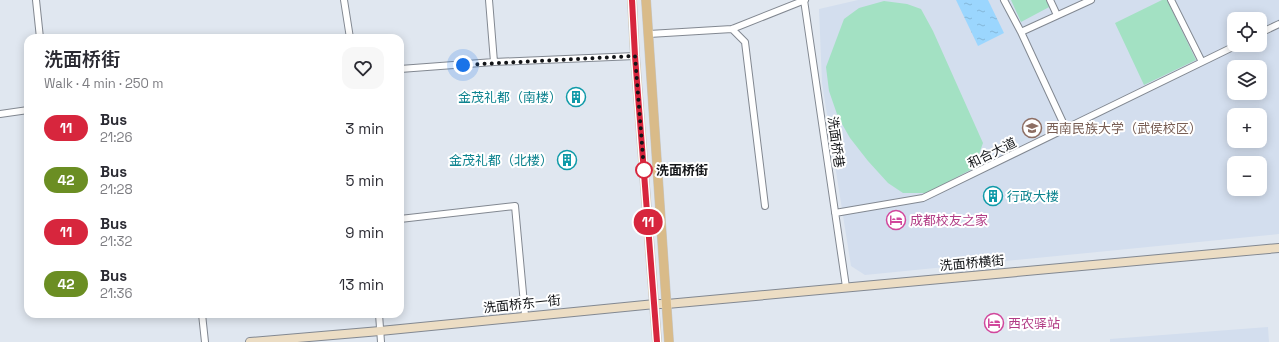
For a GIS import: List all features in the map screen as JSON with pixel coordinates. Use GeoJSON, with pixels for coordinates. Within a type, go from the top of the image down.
{"type":"FeatureCollection","features":[{"type":"Feature","properties":{"kind":"main road"},"geometry":{"type":"LineString","coordinates":[[632,0],[657,342]]}},
{"type":"Feature","properties":{"kind":"main road"},"geometry":{"type":"LineString","coordinates":[[646,0],[670,342]]}},
{"type":"Feature","properties":{"kind":"street"},"geometry":{"type":"LineString","coordinates":[[36,0],[40,34]]}},
{"type":"Feature","properties":{"kind":"street"},"geometry":{"type":"LineString","coordinates":[[344,0],[349,34]]}},
{"type":"Feature","properties":{"kind":"street"},"geometry":{"type":"LineString","coordinates":[[489,0],[494,62]]}},
{"type":"Feature","properties":{"kind":"street"},"geometry":{"type":"LineString","coordinates":[[649,34],[732,29],[804,0]]}},
{"type":"Feature","properties":{"kind":"street","name":"洗面桥巷"},"geometry":{"type":"LineString","coordinates":[[804,0],[846,287]]}},
{"type":"Feature","properties":{"kind":"street"},"geometry":{"type":"LineString","coordinates":[[1004,0],[1021,32],[1066,129]]}},
{"type":"Feature","properties":{"kind":"street"},"geometry":{"type":"LineString","coordinates":[[1050,0],[1057,15]]}},
{"type":"Feature","properties":{"kind":"street"},"geometry":{"type":"LineString","coordinates":[[1021,32],[1091,0]]}},
{"type":"Feature","properties":{"kind":"street"},"geometry":{"type":"LineString","coordinates":[[1170,0],[1202,62]]}},
{"type":"Feature","properties":{"kind":"street"},"geometry":{"type":"LineString","coordinates":[[1267,30],[1279,24]]}},
{"type":"Feature","properties":{"kind":"street"},"geometry":{"type":"LineString","coordinates":[[732,29],[745,42],[765,206]]}},
{"type":"Feature","properties":{"kind":"street","name":"和合大道"},"geometry":{"type":"LineString","coordinates":[[835,213],[923,198],[1227,50]]}},
{"type":"Feature","properties":{"kind":"street"},"geometry":{"type":"LineString","coordinates":[[404,69],[494,62],[635,56]]}},
{"type":"Feature","properties":{"kind":"street"},"geometry":{"type":"LineString","coordinates":[[0,114],[24,111]]}},
{"type":"Feature","properties":{"kind":"street"},"geometry":{"type":"LineString","coordinates":[[404,219],[515,206],[526,315]]}},
{"type":"Feature","properties":{"kind":"street","name":"洗面桥横街"},"geometry":{"type":"LineString","coordinates":[[667,304],[1279,248]]}},
{"type":"Feature","properties":{"kind":"street","name":"洗面桥东一街"},"geometry":{"type":"LineString","coordinates":[[250,342],[380,331],[526,315],[667,304]]}},
{"type":"Feature","properties":{"kind":"street"},"geometry":{"type":"LineString","coordinates":[[202,318],[204,342]]}},
{"type":"Feature","properties":{"kind":"street"},"geometry":{"type":"LineString","coordinates":[[379,318],[381,342]]}},
{"type":"Feature","properties":{"kind":"shaded area","name":"西南民族大学（武侯校区）"},"geometry":{"type":"Polygon","coordinates":[[[858,0],[1279,0],[1279,234],[865,275],[851,266],[822,83],[819,9],[858,0]]]}},
{"type":"Feature","properties":{"kind":"shaded area"},"geometry":{"type":"Polygon","coordinates":[[[1268,327],[1269,342],[1110,342],[1110,339],[1268,327]]]}},
{"type":"Feature","properties":{"kind":"green space"},"geometry":{"type":"Polygon","coordinates":[[[1011,0],[1050,0],[1053,5],[1021,22],[1011,0]]]}},
{"type":"Feature","properties":{"kind":"green space"},"geometry":{"type":"Polygon","coordinates":[[[1162,0],[1167,0],[1196,60],[1144,85],[1115,23],[1162,0]]]}},
{"type":"Feature","properties":{"kind":"green space"},"geometry":{"type":"Polygon","coordinates":[[[884,1],[907,4],[921,9],[933,31],[983,143],[974,168],[927,193],[903,193],[888,183],[850,138],[838,117],[829,91],[826,67],[844,19],[859,8],[884,1]]]}},
{"type":"Feature","properties":{"kind":"water"},"geometry":{"type":"Polygon","coordinates":[[[956,0],[988,0],[1004,33],[978,46],[956,0]]]}},
{"type":"Feature","properties":{"kind":"bus line","name":"11"},"geometry":{"type":"LineString","coordinates":[[632,0],[657,342]]}},
{"type":"Feature","properties":{"kind":"place","name":"金茂礼都（南楼）"},"geometry":{"type":"Point","coordinates":[576,97]}},
{"type":"Feature","properties":{"kind":"place","name":"西南民族大学（武侯校区）"},"geometry":{"type":"Point","coordinates":[1032,128]}},
{"type":"Feature","properties":{"kind":"place","name":"金茂礼都（北楼）"},"geometry":{"type":"Point","coordinates":[567,160]}},
{"type":"Feature","properties":{"kind":"place","name":"洗面桥街"},"geometry":{"type":"Point","coordinates":[644,170]}},
{"type":"Feature","properties":{"kind":"place","name":"行政大楼"},"geometry":{"type":"Point","coordinates":[993,196]}},
{"type":"Feature","properties":{"kind":"place","name":"成都校友之家"},"geometry":{"type":"Point","coordinates":[896,220]}},
{"type":"Feature","properties":{"kind":"place","name":"西农驿站"},"geometry":{"type":"Point","coordinates":[994,323]}},
{"type":"Feature","properties":{"kind":"route"},"geometry":{"type":"LineString","coordinates":[[463,65],[494,62],[635,56],[644,170]]}}]}
